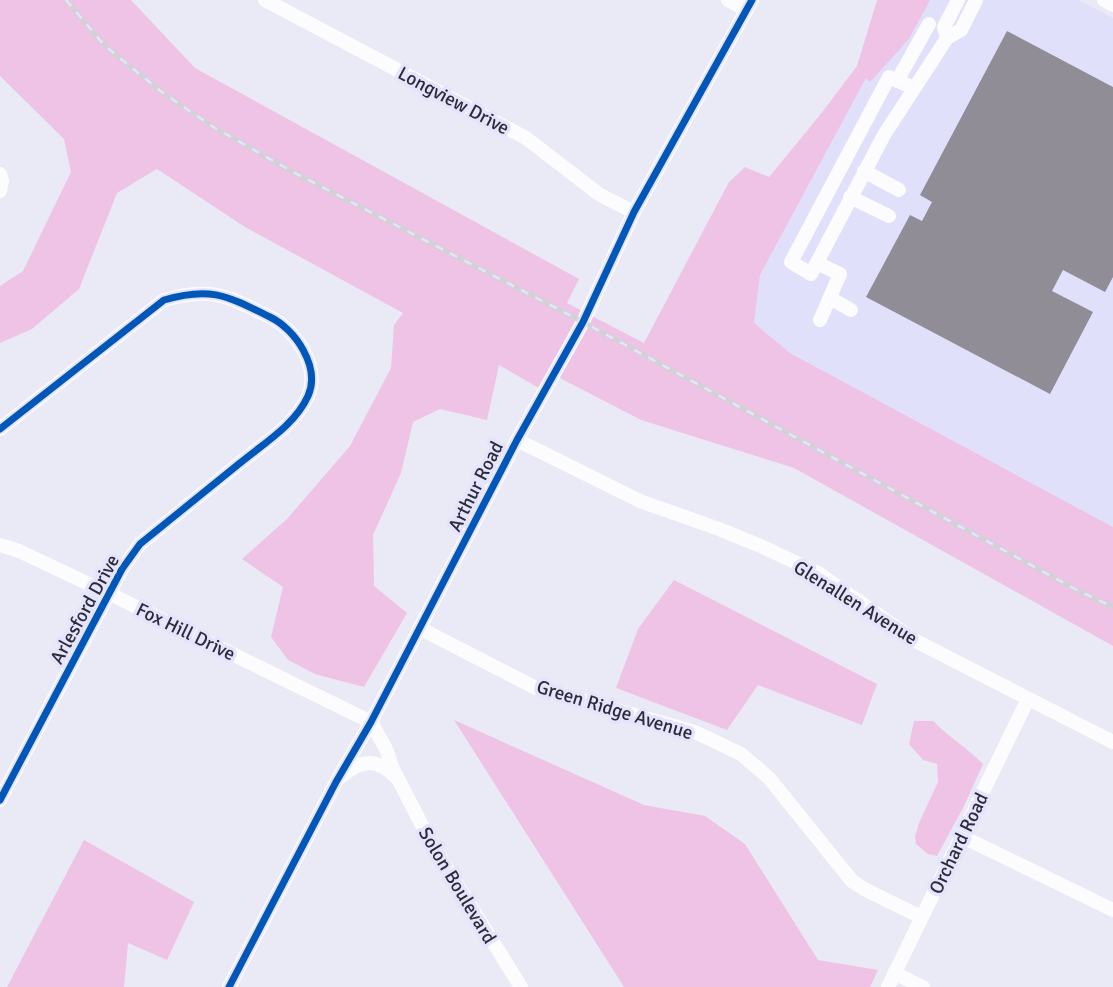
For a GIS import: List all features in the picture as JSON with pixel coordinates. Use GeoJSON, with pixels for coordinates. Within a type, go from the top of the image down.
{"type":"FeatureCollection","features":[{"type":"Feature","properties":{"kind":"street","name":"Longview Drive"},"geometry":{"type":"LineString","coordinates":[[265,0],[526,138],[600,195],[634,212]]}},
{"type":"Feature","properties":{"kind":"street"},"geometry":{"type":"LineString","coordinates":[[728,0],[749,5]]}},
{"type":"Feature","properties":{"kind":"street"},"geometry":{"type":"LineString","coordinates":[[947,38],[944,27],[958,0]]}},
{"type":"Feature","properties":{"kind":"street"},"geometry":{"type":"LineString","coordinates":[[914,88],[889,76],[791,262],[811,274],[884,135],[947,38],[961,30],[976,0]]}},
{"type":"Feature","properties":{"kind":"street"},"geometry":{"type":"LineString","coordinates":[[1104,0],[1113,5]]}},
{"type":"Feature","properties":{"kind":"street","name":"Arthur Road"},"geometry":{"type":"LineString","coordinates":[[229,987],[517,440],[583,322],[634,212],[749,5]]}},
{"type":"Feature","properties":{"kind":"street"},"geometry":{"type":"LineString","coordinates":[[898,81],[929,24]]}},
{"type":"Feature","properties":{"kind":"street"},"geometry":{"type":"LineString","coordinates":[[864,172],[899,190]]}},
{"type":"Feature","properties":{"kind":"street"},"geometry":{"type":"LineString","coordinates":[[0,174],[0,191]]}},
{"type":"Feature","properties":{"kind":"street"},"geometry":{"type":"LineString","coordinates":[[850,197],[889,216]]}},
{"type":"Feature","properties":{"kind":"street"},"geometry":{"type":"LineString","coordinates":[[821,204],[842,214]]}},
{"type":"Feature","properties":{"kind":"street"},"geometry":{"type":"LineString","coordinates":[[817,263],[840,274],[820,320]]}},
{"type":"Feature","properties":{"kind":"street","name":"Arlesford Drive"},"geometry":{"type":"LineString","coordinates":[[0,429],[164,300],[186,294],[224,295],[281,323],[296,337],[312,376],[308,395],[288,424],[140,544],[108,593],[0,800]]}},
{"type":"Feature","properties":{"kind":"street"},"geometry":{"type":"LineString","coordinates":[[830,298],[851,310]]}},
{"type":"Feature","properties":{"kind":"street","name":"Glenallen Avenue"},"geometry":{"type":"LineString","coordinates":[[517,440],[640,501],[752,542],[818,573],[916,641],[1113,741]]}},
{"type":"Feature","properties":{"kind":"street","name":"Fox Hill Drive"},"geometry":{"type":"LineString","coordinates":[[0,545],[19,551],[108,593],[370,722]]}},
{"type":"Feature","properties":{"kind":"street","name":"Green Ridge Avenue"},"geometry":{"type":"LineString","coordinates":[[419,628],[534,687],[695,732],[741,754],[777,786],[852,881],[922,917]]}},
{"type":"Feature","properties":{"kind":"street","name":"Orchard Road"},"geometry":{"type":"LineString","coordinates":[[888,987],[1028,699]]}},
{"type":"Feature","properties":{"kind":"street","name":"Solon Boulevard"},"geometry":{"type":"LineString","coordinates":[[370,722],[386,749],[430,841],[521,987]]}},
{"type":"Feature","properties":{"kind":"street"},"geometry":{"type":"LineString","coordinates":[[336,782],[361,763],[373,763],[387,768],[399,781]]}},
{"type":"Feature","properties":{"kind":"street"},"geometry":{"type":"LineString","coordinates":[[961,836],[1113,910]]}},
{"type":"Feature","properties":{"kind":"street"},"geometry":{"type":"LineString","coordinates":[[894,973],[923,987]]}},
{"type":"Feature","properties":{"kind":"shaded area"},"geometry":{"type":"Polygon","coordinates":[[[0,0],[131,0],[195,68],[579,279],[567,303],[644,343],[729,182],[745,167],[769,177],[857,66],[877,0],[930,0],[909,39],[870,82],[866,78],[760,275],[754,323],[790,353],[1113,527],[1113,646],[794,468],[641,420],[554,375],[544,391],[499,365],[487,420],[440,409],[413,422],[401,473],[373,535],[374,586],[407,613],[364,687],[315,674],[288,660],[271,637],[283,587],[242,559],[287,519],[350,446],[391,368],[394,325],[403,313],[245,227],[157,169],[117,193],[79,289],[32,329],[0,343],[0,286],[23,271],[71,172],[64,139],[0,76],[0,0]]]}},
{"type":"Feature","properties":{"kind":"shaded area"},"geometry":{"type":"Polygon","coordinates":[[[908,0],[1079,0],[1113,18],[1113,527],[734,323],[908,0]]]}},
{"type":"Feature","properties":{"kind":"shaded area"},"geometry":{"type":"Polygon","coordinates":[[[674,580],[877,684],[862,725],[758,685],[727,730],[616,688],[638,629],[674,580]]]}},
{"type":"Feature","properties":{"kind":"shaded area"},"geometry":{"type":"Polygon","coordinates":[[[454,720],[644,805],[705,816],[745,844],[818,960],[878,970],[870,987],[624,987],[454,720]]]}},
{"type":"Feature","properties":{"kind":"shaded area"},"geometry":{"type":"Polygon","coordinates":[[[914,721],[933,721],[983,764],[937,856],[928,854],[916,844],[919,823],[938,782],[937,764],[923,760],[909,744],[914,721]]]}},
{"type":"Feature","properties":{"kind":"shaded area"},"geometry":{"type":"Polygon","coordinates":[[[84,840],[194,902],[167,960],[128,943],[124,987],[7,987],[84,840]]]}},
{"type":"Feature","properties":{"kind":"building"},"geometry":{"type":"Polygon","coordinates":[[[1007,31],[1113,87],[1113,277],[1105,292],[1063,270],[1052,291],[1093,312],[1050,394],[866,297],[910,215],[922,221],[932,202],[920,195],[1007,31]]]}},
{"type":"Feature","properties":{"kind":"railway"},"geometry":{"type":"LineString","coordinates":[[66,0],[105,46],[163,93],[215,128],[293,172],[583,322],[1113,607]]}},
{"type":"Feature","properties":{"kind":"cycle path"},"geometry":{"type":"LineString","coordinates":[[229,987],[336,782],[371,722],[517,440],[583,322],[634,212],[752,0]]}},
{"type":"Feature","properties":{"kind":"cycle path"},"geometry":{"type":"LineString","coordinates":[[0,429],[164,300],[180,296],[218,295],[270,317],[288,330],[296,340],[303,350],[311,373],[308,396],[287,425],[140,544],[122,569],[0,800]]}}]}
